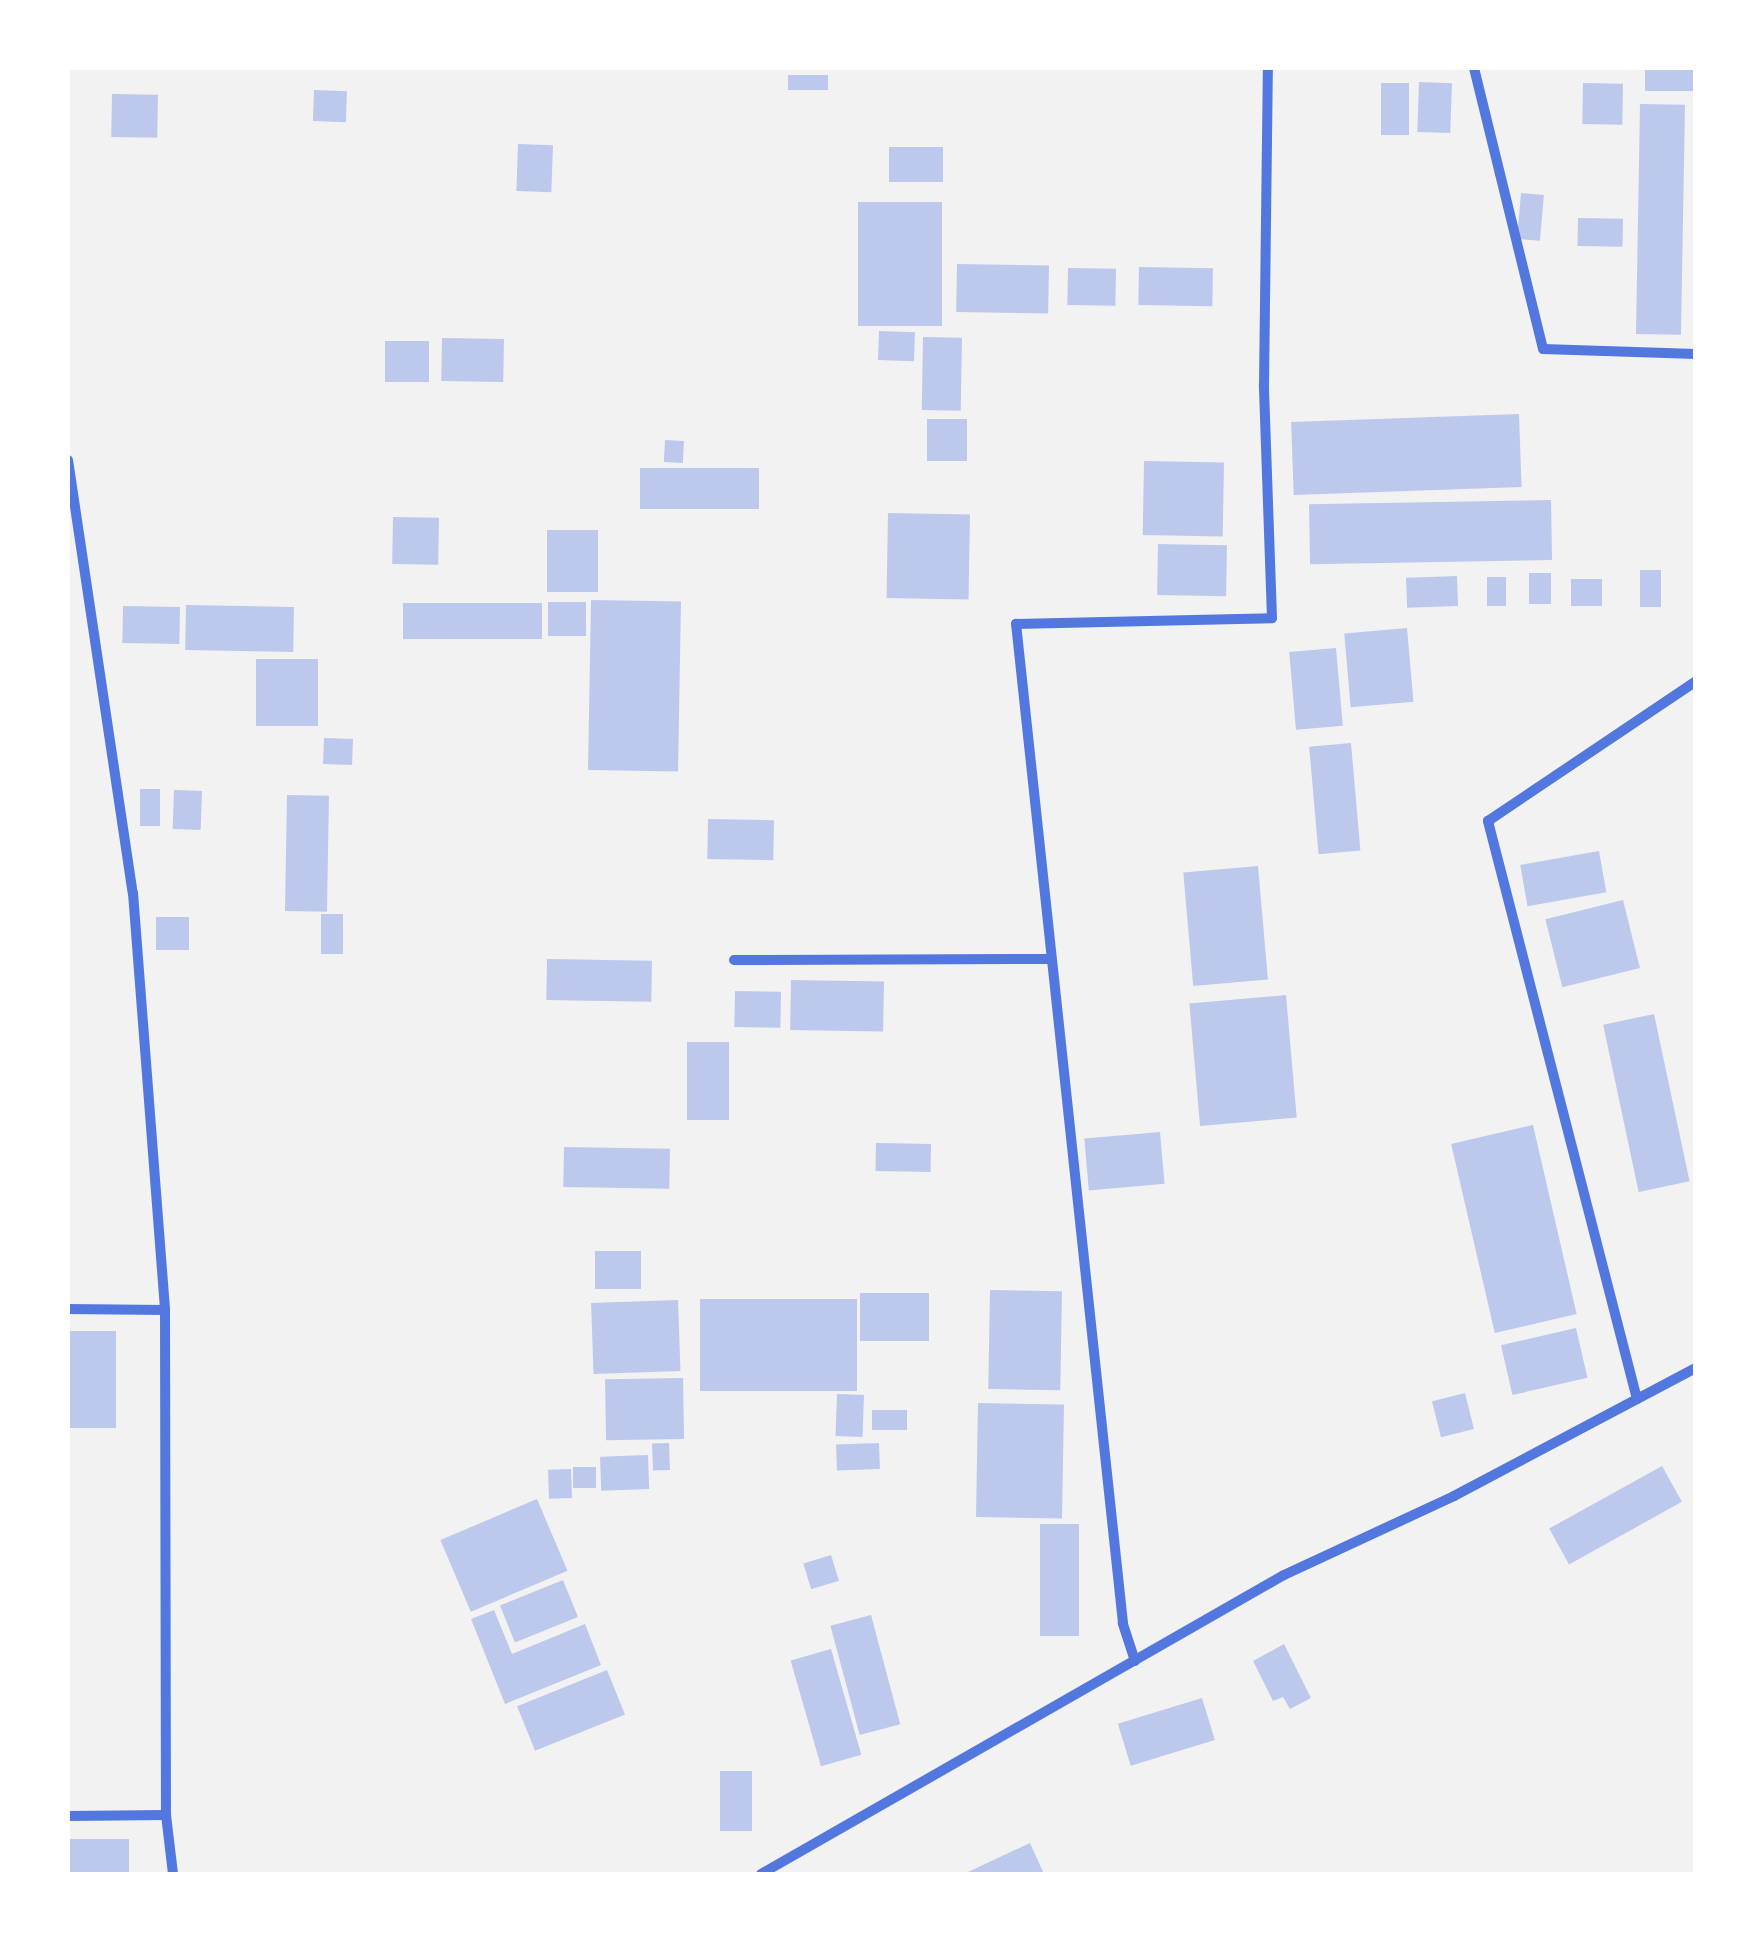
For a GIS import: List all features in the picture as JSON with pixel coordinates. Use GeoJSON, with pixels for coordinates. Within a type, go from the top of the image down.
{"type":"FeatureCollection","features":[{"type":"Feature","properties":{"kind":"street"},"geometry":{"type":"LineString","coordinates":[[1135,1660],[1123,1622],[1016,624],[1272,618],[1264,385],[1268,68]]}},
{"type":"Feature","properties":{"kind":"street"},"geometry":{"type":"LineString","coordinates":[[1474,68],[1543,349],[1696,354]]}},
{"type":"Feature","properties":{"kind":"street"},"geometry":{"type":"LineString","coordinates":[[68,460],[134,894],[165,1310],[166,1814],[173,1874]]}},
{"type":"Feature","properties":{"kind":"street"},"geometry":{"type":"LineString","coordinates":[[1637,1399],[1488,821],[1696,681]]}},
{"type":"Feature","properties":{"kind":"street"},"geometry":{"type":"LineString","coordinates":[[734,960],[1051,959]]}},
{"type":"Feature","properties":{"kind":"street"},"geometry":{"type":"LineString","coordinates":[[68,1309],[165,1310]]}},
{"type":"Feature","properties":{"kind":"street"},"geometry":{"type":"LineString","coordinates":[[761,1874],[1284,1575],[1454,1496],[1696,1368]]}},
{"type":"Feature","properties":{"kind":"street"},"geometry":{"type":"LineString","coordinates":[[68,1816],[166,1814]]}},
{"type":"Feature","properties":{"kind":"building"},"geometry":{"type":"Polygon","coordinates":[[[1645,68],[1696,68],[1696,91],[1645,91],[1645,68]]]}},
{"type":"Feature","properties":{"kind":"building"},"geometry":{"type":"Polygon","coordinates":[[[788,75],[828,75],[828,90],[788,90],[788,75]]]}},
{"type":"Feature","properties":{"kind":"building"},"geometry":{"type":"Polygon","coordinates":[[[1419,82],[1452,83],[1450,133],[1417,132],[1419,82]]]}},
{"type":"Feature","properties":{"kind":"building"},"geometry":{"type":"Polygon","coordinates":[[[1381,83],[1409,83],[1409,135],[1381,135],[1381,83]]]}},
{"type":"Feature","properties":{"kind":"building"},"geometry":{"type":"Polygon","coordinates":[[[1583,83],[1623,84],[1622,125],[1582,124],[1583,83]]]}},
{"type":"Feature","properties":{"kind":"building"},"geometry":{"type":"Polygon","coordinates":[[[314,90],[347,91],[346,122],[313,121],[314,90]]]}},
{"type":"Feature","properties":{"kind":"building"},"geometry":{"type":"Polygon","coordinates":[[[112,94],[158,95],[157,138],[111,137],[112,94]]]}},
{"type":"Feature","properties":{"kind":"building"},"geometry":{"type":"Polygon","coordinates":[[[1640,104],[1685,105],[1681,335],[1636,334],[1640,104]]]}},
{"type":"Feature","properties":{"kind":"building"},"geometry":{"type":"Polygon","coordinates":[[[518,144],[553,145],[551,192],[516,191],[518,144]]]}},
{"type":"Feature","properties":{"kind":"building"},"geometry":{"type":"Polygon","coordinates":[[[889,147],[943,147],[943,182],[889,182],[889,147]]]}},
{"type":"Feature","properties":{"kind":"building"},"geometry":{"type":"Polygon","coordinates":[[[1521,193],[1544,195],[1540,241],[1517,239],[1521,193]]]}},
{"type":"Feature","properties":{"kind":"building"},"geometry":{"type":"Polygon","coordinates":[[[858,202],[942,202],[942,326],[858,326],[858,202]]]}},
{"type":"Feature","properties":{"kind":"building"},"geometry":{"type":"Polygon","coordinates":[[[1578,218],[1623,219],[1623,247],[1578,246],[1578,218]]]}},
{"type":"Feature","properties":{"kind":"building"},"geometry":{"type":"Polygon","coordinates":[[[957,264],[1049,266],[1048,314],[956,312],[957,264]]]}},
{"type":"Feature","properties":{"kind":"building"},"geometry":{"type":"Polygon","coordinates":[[[1139,267],[1213,268],[1212,306],[1138,305],[1139,267]]]}},
{"type":"Feature","properties":{"kind":"building"},"geometry":{"type":"Polygon","coordinates":[[[1068,268],[1116,269],[1115,306],[1067,305],[1068,268]]]}},
{"type":"Feature","properties":{"kind":"building"},"geometry":{"type":"Polygon","coordinates":[[[879,331],[915,332],[914,361],[878,360],[879,331]]]}},
{"type":"Feature","properties":{"kind":"building"},"geometry":{"type":"Polygon","coordinates":[[[923,337],[962,338],[961,411],[922,410],[923,337]]]}},
{"type":"Feature","properties":{"kind":"building"},"geometry":{"type":"Polygon","coordinates":[[[442,338],[504,339],[503,382],[441,381],[442,338]]]}},
{"type":"Feature","properties":{"kind":"building"},"geometry":{"type":"Polygon","coordinates":[[[385,341],[429,341],[429,382],[385,382],[385,341]]]}},
{"type":"Feature","properties":{"kind":"building"},"geometry":{"type":"Polygon","coordinates":[[[1519,414],[1522,487],[1294,495],[1291,422],[1519,414]]]}},
{"type":"Feature","properties":{"kind":"building"},"geometry":{"type":"Polygon","coordinates":[[[927,419],[967,419],[967,461],[927,461],[927,419]]]}},
{"type":"Feature","properties":{"kind":"building"},"geometry":{"type":"Polygon","coordinates":[[[665,440],[684,441],[683,463],[664,462],[665,440]]]}},
{"type":"Feature","properties":{"kind":"building"},"geometry":{"type":"Polygon","coordinates":[[[1144,461],[1224,462],[1223,536],[1143,535],[1144,461]]]}},
{"type":"Feature","properties":{"kind":"building"},"geometry":{"type":"Polygon","coordinates":[[[640,468],[759,468],[759,509],[640,509],[640,468]]]}},
{"type":"Feature","properties":{"kind":"building"},"geometry":{"type":"Polygon","coordinates":[[[1551,500],[1552,560],[1310,564],[1309,504],[1551,500]]]}},
{"type":"Feature","properties":{"kind":"building"},"geometry":{"type":"Polygon","coordinates":[[[888,513],[970,514],[969,599],[887,598],[888,513]]]}},
{"type":"Feature","properties":{"kind":"building"},"geometry":{"type":"Polygon","coordinates":[[[393,517],[439,518],[438,565],[392,564],[393,517]]]}},
{"type":"Feature","properties":{"kind":"building"},"geometry":{"type":"Polygon","coordinates":[[[547,530],[598,530],[598,592],[547,592],[547,530]]]}},
{"type":"Feature","properties":{"kind":"building"},"geometry":{"type":"Polygon","coordinates":[[[1158,544],[1227,545],[1226,596],[1157,595],[1158,544]]]}},
{"type":"Feature","properties":{"kind":"building"},"geometry":{"type":"Polygon","coordinates":[[[1640,570],[1661,570],[1661,607],[1640,607],[1640,570]]]}},
{"type":"Feature","properties":{"kind":"building"},"geometry":{"type":"Polygon","coordinates":[[[1529,573],[1551,573],[1551,604],[1529,604],[1529,573]]]}},
{"type":"Feature","properties":{"kind":"building"},"geometry":{"type":"Polygon","coordinates":[[[1457,576],[1458,606],[1407,608],[1406,578],[1457,576]]]}},
{"type":"Feature","properties":{"kind":"building"},"geometry":{"type":"Polygon","coordinates":[[[1487,577],[1506,577],[1506,606],[1487,606],[1487,577]]]}},
{"type":"Feature","properties":{"kind":"building"},"geometry":{"type":"Polygon","coordinates":[[[1571,579],[1602,579],[1602,606],[1571,606],[1571,579]]]}},
{"type":"Feature","properties":{"kind":"building"},"geometry":{"type":"Polygon","coordinates":[[[591,600],[681,602],[678,772],[588,770],[591,600]]]}},
{"type":"Feature","properties":{"kind":"building"},"geometry":{"type":"Polygon","coordinates":[[[548,602],[586,602],[586,636],[548,636],[548,602]]]}},
{"type":"Feature","properties":{"kind":"building"},"geometry":{"type":"Polygon","coordinates":[[[403,603],[542,603],[542,639],[403,639],[403,603]]]}},
{"type":"Feature","properties":{"kind":"building"},"geometry":{"type":"Polygon","coordinates":[[[186,605],[294,607],[293,652],[185,650],[186,605]]]}},
{"type":"Feature","properties":{"kind":"building"},"geometry":{"type":"Polygon","coordinates":[[[123,606],[180,607],[179,644],[122,643],[123,606]]]}},
{"type":"Feature","properties":{"kind":"building"},"geometry":{"type":"Polygon","coordinates":[[[1407,628],[1413,702],[1351,707],[1344,633],[1407,628]]]}},
{"type":"Feature","properties":{"kind":"building"},"geometry":{"type":"Polygon","coordinates":[[[1336,648],[1343,726],[1296,730],[1289,652],[1336,648]]]}},
{"type":"Feature","properties":{"kind":"building"},"geometry":{"type":"Polygon","coordinates":[[[256,659],[318,659],[318,726],[256,726],[256,659]]]}},
{"type":"Feature","properties":{"kind":"building"},"geometry":{"type":"Polygon","coordinates":[[[324,738],[353,739],[352,765],[323,764],[324,738]]]}},
{"type":"Feature","properties":{"kind":"building"},"geometry":{"type":"Polygon","coordinates":[[[1351,743],[1360,851],[1319,854],[1309,747],[1351,743]]]}},
{"type":"Feature","properties":{"kind":"building"},"geometry":{"type":"Polygon","coordinates":[[[140,789],[160,789],[160,826],[140,826],[140,789]]]}},
{"type":"Feature","properties":{"kind":"building"},"geometry":{"type":"Polygon","coordinates":[[[174,790],[202,791],[201,830],[173,829],[174,790]]]}},
{"type":"Feature","properties":{"kind":"building"},"geometry":{"type":"Polygon","coordinates":[[[287,795],[329,796],[327,912],[285,911],[287,795]]]}},
{"type":"Feature","properties":{"kind":"building"},"geometry":{"type":"Polygon","coordinates":[[[708,819],[774,820],[773,860],[707,859],[708,819]]]}},
{"type":"Feature","properties":{"kind":"building"},"geometry":{"type":"Polygon","coordinates":[[[1599,851],[1606,892],[1528,906],[1520,865],[1599,851]]]}},
{"type":"Feature","properties":{"kind":"building"},"geometry":{"type":"Polygon","coordinates":[[[1258,866],[1268,980],[1193,986],[1183,873],[1258,866]]]}},
{"type":"Feature","properties":{"kind":"building"},"geometry":{"type":"Polygon","coordinates":[[[1623,900],[1640,968],[1562,987],[1545,919],[1623,900]]]}},
{"type":"Feature","properties":{"kind":"building"},"geometry":{"type":"Polygon","coordinates":[[[321,914],[343,914],[343,954],[321,954],[321,914]]]}},
{"type":"Feature","properties":{"kind":"building"},"geometry":{"type":"Polygon","coordinates":[[[156,917],[189,917],[189,950],[156,950],[156,917]]]}},
{"type":"Feature","properties":{"kind":"building"},"geometry":{"type":"Polygon","coordinates":[[[547,959],[652,961],[651,1002],[546,1000],[547,959]]]}},
{"type":"Feature","properties":{"kind":"building"},"geometry":{"type":"Polygon","coordinates":[[[791,980],[884,982],[883,1032],[790,1030],[791,980]]]}},
{"type":"Feature","properties":{"kind":"building"},"geometry":{"type":"Polygon","coordinates":[[[735,991],[781,992],[780,1028],[734,1027],[735,991]]]}},
{"type":"Feature","properties":{"kind":"building"},"geometry":{"type":"Polygon","coordinates":[[[1286,995],[1297,1118],[1200,1126],[1189,1003],[1286,995]]]}},
{"type":"Feature","properties":{"kind":"building"},"geometry":{"type":"Polygon","coordinates":[[[1654,1014],[1690,1181],[1639,1192],[1603,1025],[1654,1014]]]}},
{"type":"Feature","properties":{"kind":"building"},"geometry":{"type":"Polygon","coordinates":[[[687,1042],[729,1042],[729,1120],[687,1120],[687,1042]]]}},
{"type":"Feature","properties":{"kind":"building"},"geometry":{"type":"Polygon","coordinates":[[[1533,1125],[1577,1314],[1495,1333],[1451,1144],[1533,1125]]]}},
{"type":"Feature","properties":{"kind":"building"},"geometry":{"type":"Polygon","coordinates":[[[1160,1132],[1165,1184],[1089,1190],[1084,1139],[1160,1132]]]}},
{"type":"Feature","properties":{"kind":"building"},"geometry":{"type":"Polygon","coordinates":[[[876,1143],[931,1144],[931,1172],[876,1171],[876,1143]]]}},
{"type":"Feature","properties":{"kind":"building"},"geometry":{"type":"Polygon","coordinates":[[[564,1147],[670,1149],[669,1189],[563,1187],[564,1147]]]}},
{"type":"Feature","properties":{"kind":"building"},"geometry":{"type":"Polygon","coordinates":[[[595,1251],[641,1251],[641,1289],[595,1289],[595,1251]]]}},
{"type":"Feature","properties":{"kind":"building"},"geometry":{"type":"Polygon","coordinates":[[[990,1290],[1062,1291],[1060,1390],[988,1389],[990,1290]]]}},
{"type":"Feature","properties":{"kind":"building"},"geometry":{"type":"Polygon","coordinates":[[[860,1293],[929,1293],[929,1341],[860,1341],[860,1293]]]}},
{"type":"Feature","properties":{"kind":"building"},"geometry":{"type":"Polygon","coordinates":[[[700,1299],[857,1299],[857,1391],[700,1391],[700,1299]]]}},
{"type":"Feature","properties":{"kind":"building"},"geometry":{"type":"Polygon","coordinates":[[[678,1300],[680,1371],[594,1374],[591,1303],[678,1300]]]}},
{"type":"Feature","properties":{"kind":"building"},"geometry":{"type":"Polygon","coordinates":[[[1576,1328],[1587,1378],[1512,1395],[1501,1345],[1576,1328]]]}},
{"type":"Feature","properties":{"kind":"building"},"geometry":{"type":"Polygon","coordinates":[[[68,1331],[116,1331],[116,1428],[68,1428],[68,1331]]]}},
{"type":"Feature","properties":{"kind":"building"},"geometry":{"type":"Polygon","coordinates":[[[683,1378],[684,1439],[606,1440],[605,1379],[683,1378]]]}},
{"type":"Feature","properties":{"kind":"building"},"geometry":{"type":"Polygon","coordinates":[[[1465,1393],[1474,1429],[1441,1437],[1432,1401],[1465,1393]]]}},
{"type":"Feature","properties":{"kind":"building"},"geometry":{"type":"Polygon","coordinates":[[[837,1394],[864,1395],[863,1437],[836,1436],[837,1394]]]}},
{"type":"Feature","properties":{"kind":"building"},"geometry":{"type":"Polygon","coordinates":[[[978,1403],[1064,1405],[1062,1518],[976,1517],[978,1403]]]}},
{"type":"Feature","properties":{"kind":"building"},"geometry":{"type":"Polygon","coordinates":[[[872,1410],[907,1410],[907,1430],[872,1430],[872,1410]]]}},
{"type":"Feature","properties":{"kind":"building"},"geometry":{"type":"Polygon","coordinates":[[[669,1443],[670,1470],[653,1471],[652,1444],[669,1443]]]}},
{"type":"Feature","properties":{"kind":"building"},"geometry":{"type":"Polygon","coordinates":[[[879,1443],[880,1469],[837,1470],[836,1445],[879,1443]]]}},
{"type":"Feature","properties":{"kind":"building"},"geometry":{"type":"Polygon","coordinates":[[[648,1455],[649,1489],[601,1491],[600,1457],[648,1455]]]}},
{"type":"Feature","properties":{"kind":"building"},"geometry":{"type":"Polygon","coordinates":[[[1662,1466],[1682,1502],[1569,1564],[1549,1529],[1662,1466]]]}},
{"type":"Feature","properties":{"kind":"building"},"geometry":{"type":"Polygon","coordinates":[[[573,1467],[596,1467],[596,1488],[573,1488],[573,1467]]]}},
{"type":"Feature","properties":{"kind":"building"},"geometry":{"type":"Polygon","coordinates":[[[571,1469],[572,1498],[549,1499],[548,1470],[571,1469]]]}},
{"type":"Feature","properties":{"kind":"building"},"geometry":{"type":"Polygon","coordinates":[[[537,1499],[567,1571],[471,1612],[440,1540],[537,1499]]]}},
{"type":"Feature","properties":{"kind":"building"},"geometry":{"type":"Polygon","coordinates":[[[1040,1524],[1079,1524],[1079,1636],[1040,1636],[1040,1524]]]}},
{"type":"Feature","properties":{"kind":"building"},"geometry":{"type":"Polygon","coordinates":[[[831,1555],[839,1581],[811,1589],[803,1563],[831,1555]]]}},
{"type":"Feature","properties":{"kind":"building"},"geometry":{"type":"Polygon","coordinates":[[[563,1580],[578,1617],[515,1643],[500,1605],[563,1580]]]}},
{"type":"Feature","properties":{"kind":"building"},"geometry":{"type":"Polygon","coordinates":[[[494,1610],[512,1654],[585,1624],[601,1665],[505,1704],[471,1619],[494,1610]]]}},
{"type":"Feature","properties":{"kind":"building"},"geometry":{"type":"Polygon","coordinates":[[[871,1615],[900,1724],[860,1735],[830,1626],[871,1615]]]}},
{"type":"Feature","properties":{"kind":"building"},"geometry":{"type":"Polygon","coordinates":[[[1284,1644],[1311,1698],[1290,1709],[1283,1697],[1273,1701],[1253,1661],[1284,1644]]]}},
{"type":"Feature","properties":{"kind":"building"},"geometry":{"type":"Polygon","coordinates":[[[831,1649],[861,1755],[821,1766],[791,1661],[831,1649]]]}},
{"type":"Feature","properties":{"kind":"building"},"geometry":{"type":"Polygon","coordinates":[[[607,1670],[625,1715],[535,1751],[517,1706],[607,1670]]]}},
{"type":"Feature","properties":{"kind":"building"},"geometry":{"type":"Polygon","coordinates":[[[1202,1698],[1215,1740],[1131,1766],[1118,1724],[1202,1698]]]}},
{"type":"Feature","properties":{"kind":"building"},"geometry":{"type":"Polygon","coordinates":[[[720,1771],[752,1771],[752,1831],[720,1831],[720,1771]]]}},
{"type":"Feature","properties":{"kind":"building"},"geometry":{"type":"Polygon","coordinates":[[[68,1839],[129,1839],[129,1874],[68,1874],[68,1839]]]}},
{"type":"Feature","properties":{"kind":"building"},"geometry":{"type":"Polygon","coordinates":[[[1030,1843],[1044,1874],[968,1872],[1030,1843]]]}}]}
